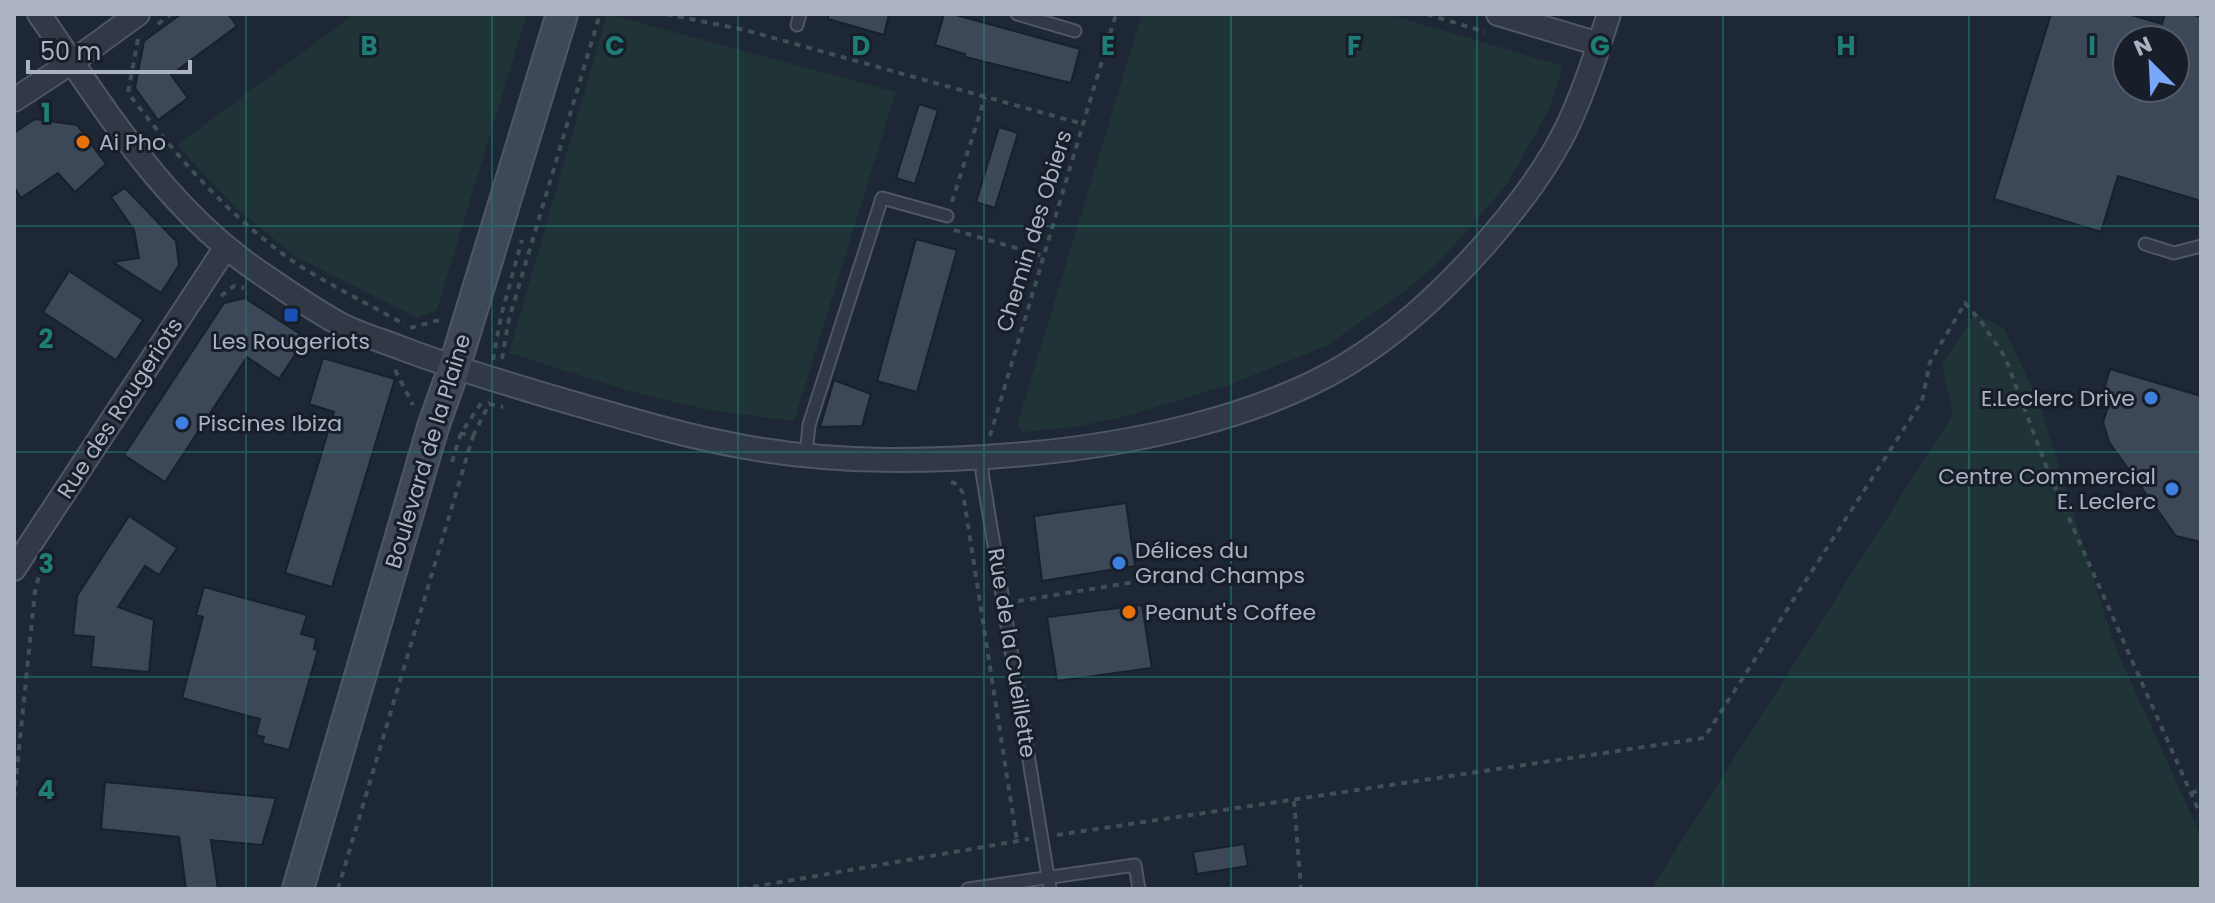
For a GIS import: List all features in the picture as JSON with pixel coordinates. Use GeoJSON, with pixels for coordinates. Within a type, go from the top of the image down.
{"type":"FeatureCollection","features":[{"type":"Feature","properties":{"kind":"main road","name":"Boulevard de la Plaine"},"geometry":{"type":"LineString","coordinates":[[298,889],[562,14]]}},
{"type":"Feature","properties":{"kind":"street"},"geometry":{"type":"LineString","coordinates":[[39,14],[101,108],[142,162],[226,247],[261,274],[342,325],[488,379],[683,435],[806,455],[939,461],[1059,451],[1151,435],[1218,418],[1281,396],[1346,365],[1430,302],[1523,199],[1568,125],[1609,14]]}},
{"type":"Feature","properties":{"kind":"street"},"geometry":{"type":"LineString","coordinates":[[1498,14],[1599,44]]}},
{"type":"Feature","properties":{"kind":"street"},"geometry":{"type":"LineString","coordinates":[[14,100],[72,62],[144,22]]}},
{"type":"Feature","properties":{"kind":"street","name":"Rue des Rougeriots"},"geometry":{"type":"LineString","coordinates":[[14,569],[226,247]]}},
{"type":"Feature","properties":{"kind":"lane"},"geometry":{"type":"LineString","coordinates":[[1017,14],[1075,31]]}},
{"type":"Feature","properties":{"kind":"lane"},"geometry":{"type":"LineString","coordinates":[[806,455],[809,425],[882,198],[947,216]]}},
{"type":"Feature","properties":{"kind":"lane"},"geometry":{"type":"LineString","coordinates":[[2145,244],[2174,253],[2201,246]]}},
{"type":"Feature","properties":{"kind":"lane","name":"Rue de la Cueillette"},"geometry":{"type":"LineString","coordinates":[[984,458],[982,472],[1049,883]]}},
{"type":"Feature","properties":{"kind":"lane"},"geometry":{"type":"LineString","coordinates":[[968,889],[1049,883],[1135,865],[1139,889]]}},
{"type":"Feature","properties":{"kind":"path"},"geometry":{"type":"LineString","coordinates":[[144,22],[171,14]]}},
{"type":"Feature","properties":{"kind":"path"},"geometry":{"type":"LineString","coordinates":[[509,319],[600,14]]}},
{"type":"Feature","properties":{"kind":"path"},"geometry":{"type":"LineString","coordinates":[[666,14],[745,30],[1083,124]]}},
{"type":"Feature","properties":{"kind":"path","name":"Chemin des Obiers"},"geometry":{"type":"LineString","coordinates":[[984,458],[1116,14]]}},
{"type":"Feature","properties":{"kind":"path"},"geometry":{"type":"LineString","coordinates":[[139,38],[128,93],[166,143],[220,201],[296,263],[410,328],[394,368],[408,392],[436,424],[451,463]]}},
{"type":"Feature","properties":{"kind":"path"},"geometry":{"type":"LineString","coordinates":[[985,97],[944,227],[1044,256]]}},
{"type":"Feature","properties":{"kind":"path"},"geometry":{"type":"LineString","coordinates":[[436,424],[483,404],[501,316],[524,234]]}},
{"type":"Feature","properties":{"kind":"path"},"geometry":{"type":"LineString","coordinates":[[220,296],[234,286],[249,289]]}},
{"type":"Feature","properties":{"kind":"path"},"geometry":{"type":"LineString","coordinates":[[741,889],[1017,841],[1042,843],[1704,738],[1922,401],[1930,362],[1965,303],[2005,357],[2048,471],[2201,816]]}},
{"type":"Feature","properties":{"kind":"path"},"geometry":{"type":"LineString","coordinates":[[489,404],[516,410]]}},
{"type":"Feature","properties":{"kind":"path"},"geometry":{"type":"LineString","coordinates":[[338,889],[473,436],[436,424]]}},
{"type":"Feature","properties":{"kind":"path"},"geometry":{"type":"LineString","coordinates":[[941,479],[957,484],[963,493],[1017,841]]}},
{"type":"Feature","properties":{"kind":"path"},"geometry":{"type":"LineString","coordinates":[[14,798],[35,591],[38,576],[46,563]]}},
{"type":"Feature","properties":{"kind":"path"},"geometry":{"type":"LineString","coordinates":[[1004,603],[1147,580]]}},
{"type":"Feature","properties":{"kind":"path"},"geometry":{"type":"LineString","coordinates":[[2191,793],[2201,790]]}},
{"type":"Feature","properties":{"kind":"path"},"geometry":{"type":"LineString","coordinates":[[1294,801],[1301,889]]}},
{"type":"Feature","properties":{"kind":"green space"},"geometry":{"type":"Polygon","coordinates":[[[354,14],[527,14],[437,309],[418,318],[296,257],[237,209],[177,145],[354,14]]]}},
{"type":"Feature","properties":{"kind":"green space"},"geometry":{"type":"Polygon","coordinates":[[[607,14],[896,92],[794,421],[708,410],[626,390],[509,353],[607,14]]]}},
{"type":"Feature","properties":{"kind":"green space"},"geometry":{"type":"Polygon","coordinates":[[[1142,14],[1388,14],[1563,66],[1549,110],[1506,186],[1438,263],[1400,295],[1326,346],[1229,385],[1127,416],[1075,427],[1023,432],[1017,425],[1142,14]]]}},
{"type":"Feature","properties":{"kind":"green space"},"geometry":{"type":"Polygon","coordinates":[[[1975,314],[2004,328],[2038,400],[2114,644],[2201,836],[2201,889],[1651,889],[1953,414],[1942,364],[1975,314]]]}},
{"type":"Feature","properties":{"kind":"building"},"geometry":{"type":"Polygon","coordinates":[[[181,14],[228,14],[237,26],[171,75],[188,98],[158,120],[135,88],[144,41],[181,14]]]}},
{"type":"Feature","properties":{"kind":"building"},"geometry":{"type":"Polygon","coordinates":[[[828,14],[889,14],[884,35],[828,19],[828,14]]]}},
{"type":"Feature","properties":{"kind":"building"},"geometry":{"type":"Polygon","coordinates":[[[944,14],[1080,49],[1071,83],[965,57],[965,54],[935,45],[944,14]]]}},
{"type":"Feature","properties":{"kind":"building"},"geometry":{"type":"Polygon","coordinates":[[[2051,14],[2128,14],[2162,24],[2165,14],[2201,17],[2201,201],[2118,176],[2101,232],[1994,199],[2051,14]]]}},
{"type":"Feature","properties":{"kind":"building"},"geometry":{"type":"Polygon","coordinates":[[[919,104],[938,110],[915,184],[896,178],[919,104]]]}},
{"type":"Feature","properties":{"kind":"building"},"geometry":{"type":"Polygon","coordinates":[[[35,119],[77,125],[106,164],[75,192],[58,173],[21,198],[14,187],[14,133],[35,119]]]}},
{"type":"Feature","properties":{"kind":"building"},"geometry":{"type":"Polygon","coordinates":[[[999,127],[1018,133],[995,208],[976,202],[999,127]]]}},
{"type":"Feature","properties":{"kind":"building"},"geometry":{"type":"Polygon","coordinates":[[[125,188],[176,241],[179,265],[161,293],[113,262],[139,258],[134,230],[111,197],[125,188]]]}},
{"type":"Feature","properties":{"kind":"building"},"geometry":{"type":"Polygon","coordinates":[[[916,239],[957,250],[917,392],[877,381],[916,239]]]}},
{"type":"Feature","properties":{"kind":"building"},"geometry":{"type":"Polygon","coordinates":[[[69,271],[143,320],[116,360],[43,312],[69,271]]]}},
{"type":"Feature","properties":{"kind":"building"},"geometry":{"type":"Polygon","coordinates":[[[245,298],[306,338],[279,379],[247,357],[165,482],[124,455],[224,303],[245,298]]]}},
{"type":"Feature","properties":{"kind":"building"},"geometry":{"type":"Polygon","coordinates":[[[323,358],[395,379],[332,587],[285,573],[334,412],[309,404],[323,358]]]}},
{"type":"Feature","properties":{"kind":"building","name":"Centre Commercial E. Leclerc"},"geometry":{"type":"Polygon","coordinates":[[[2110,369],[2201,396],[2201,542],[2176,536],[2109,442],[2103,422],[2109,404],[2101,400],[2110,369]]]}},
{"type":"Feature","properties":{"kind":"building"},"geometry":{"type":"Polygon","coordinates":[[[834,380],[871,394],[862,426],[820,427],[834,380]]]}},
{"type":"Feature","properties":{"kind":"building"},"geometry":{"type":"Polygon","coordinates":[[[1126,503],[1135,566],[1042,581],[1034,516],[1126,503]]]}},
{"type":"Feature","properties":{"kind":"building"},"geometry":{"type":"Polygon","coordinates":[[[129,516],[177,548],[159,575],[145,566],[118,607],[154,620],[149,672],[91,667],[94,637],[73,635],[77,596],[129,516]]]}},
{"type":"Feature","properties":{"kind":"building"},"geometry":{"type":"Polygon","coordinates":[[[204,587],[307,615],[301,634],[316,638],[314,649],[318,650],[289,750],[262,743],[264,737],[256,735],[260,719],[182,698],[203,617],[196,615],[204,587]]]}},
{"type":"Feature","properties":{"kind":"building"},"geometry":{"type":"Polygon","coordinates":[[[1142,605],[1152,668],[1057,681],[1047,617],[1142,605]]]}},
{"type":"Feature","properties":{"kind":"building"},"geometry":{"type":"Polygon","coordinates":[[[105,782],[276,798],[262,845],[211,840],[218,889],[186,889],[179,837],[101,829],[105,782]]]}},
{"type":"Feature","properties":{"kind":"building"},"geometry":{"type":"Polygon","coordinates":[[[1244,844],[1248,866],[1197,874],[1193,852],[1244,844]]]}},
{"type":"Feature","properties":{"kind":"place","name":"Ai Pho"},"geometry":{"type":"Point","coordinates":[83,142]}},
{"type":"Feature","properties":{"kind":"place","name":"Les Rougeriots"},"geometry":{"type":"Point","coordinates":[291,315]}},
{"type":"Feature","properties":{"kind":"place","name":"E.Leclerc Drive"},"geometry":{"type":"Point","coordinates":[2151,398]}},
{"type":"Feature","properties":{"kind":"place","name":"Piscines Ibiza"},"geometry":{"type":"Point","coordinates":[182,423]}},
{"type":"Feature","properties":{"kind":"place","name":"Centre Commercial E. Leclerc"},"geometry":{"type":"Point","coordinates":[2172,489]}},
{"type":"Feature","properties":{"kind":"place","name":"Délices du Grand Champs"},"geometry":{"type":"Point","coordinates":[1119,563]}},
{"type":"Feature","properties":{"kind":"place","name":"Peanut's Coffee"},"geometry":{"type":"Point","coordinates":[1129,612]}}]}
